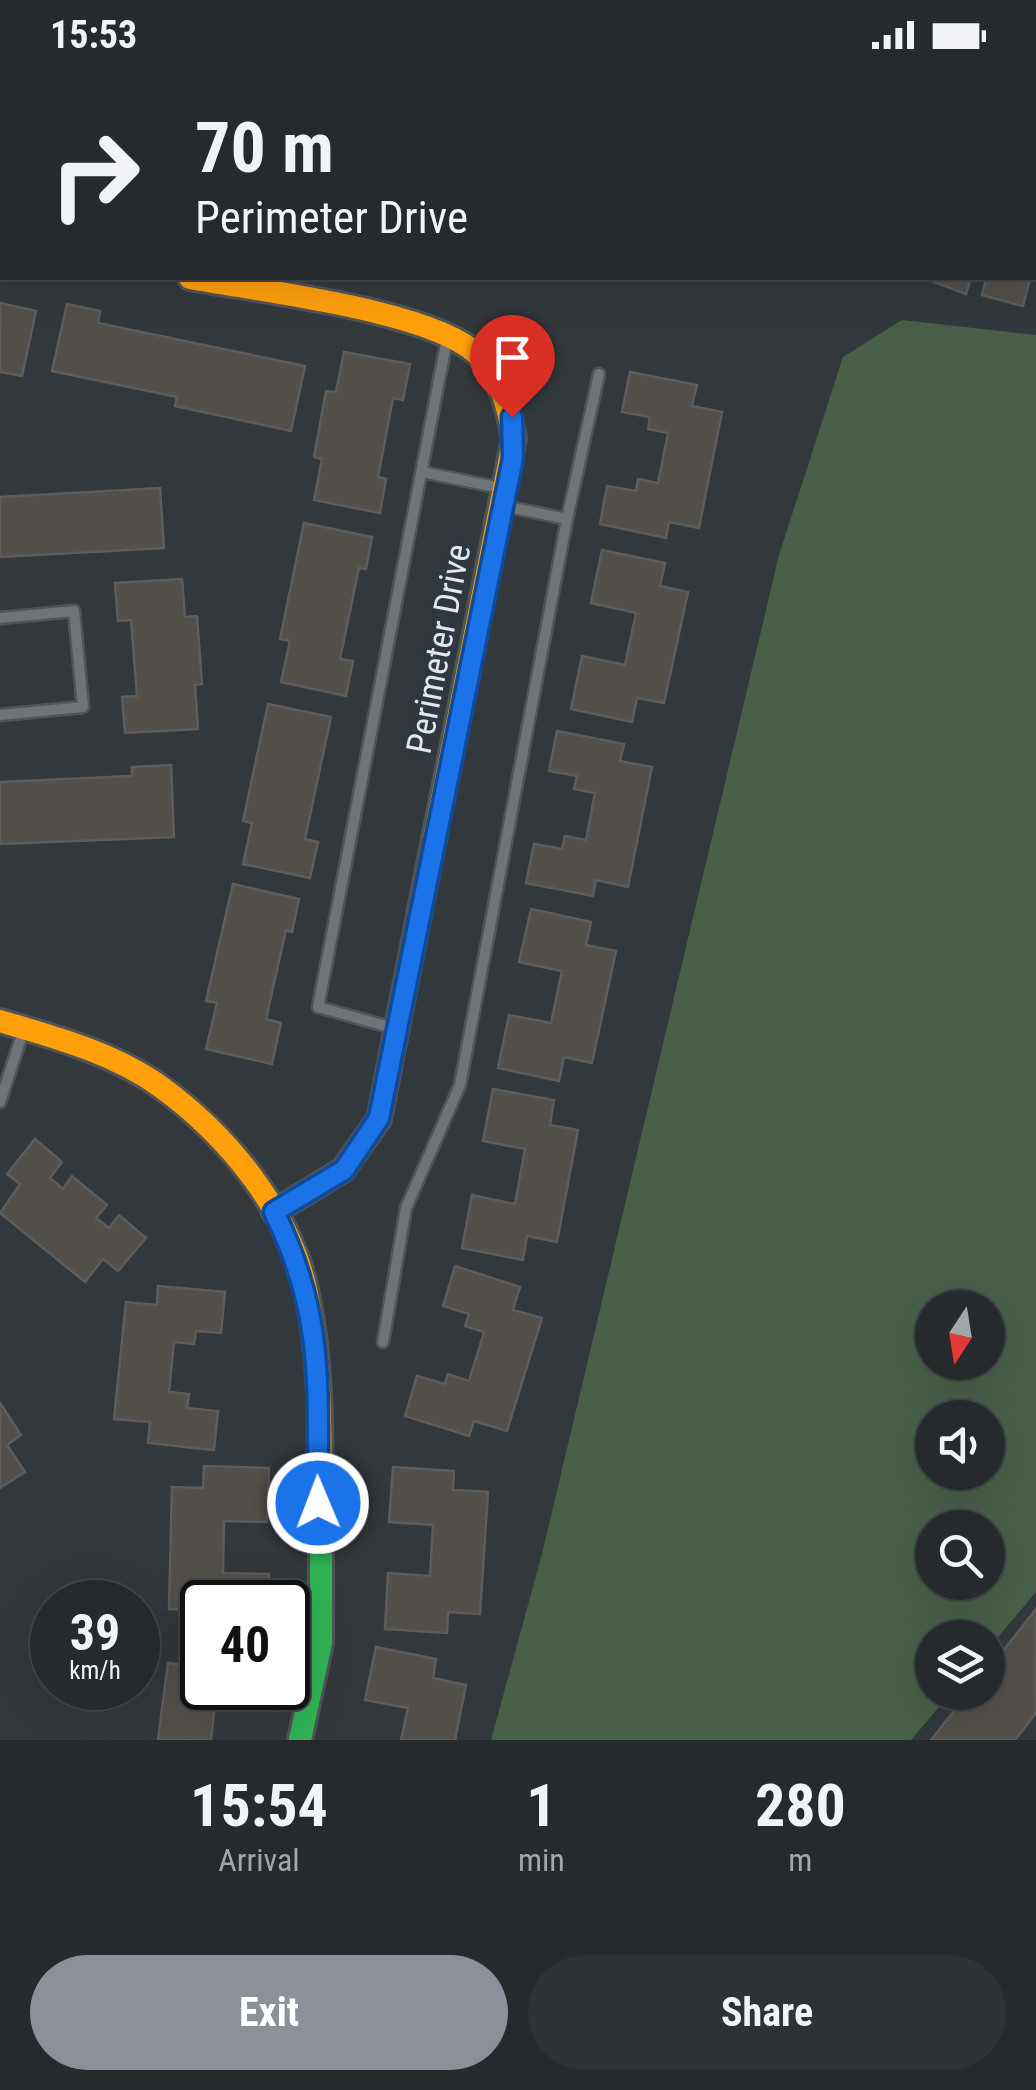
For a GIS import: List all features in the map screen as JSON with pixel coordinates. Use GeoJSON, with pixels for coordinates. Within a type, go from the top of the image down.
{"type":"FeatureCollection","features":[{"type":"Feature","properties":{"kind":"street","name":"Perimeter Drive"},"geometry":{"type":"LineString","coordinates":[[201,280],[416,321],[448,333],[485,362],[506,397],[514,438],[379,1118],[364,1146],[335,1177],[274,1212]]}},
{"type":"Feature","properties":{"kind":"street"},"geometry":{"type":"LineString","coordinates":[[0,1021],[119,1062],[160,1086],[231,1150],[274,1212],[307,1291],[320,1386],[321,1643],[300,1740]]}},
{"type":"Feature","properties":{"kind":"lane"},"geometry":{"type":"LineString","coordinates":[[398,1030],[318,1007],[448,333]]}},
{"type":"Feature","properties":{"kind":"lane"},"geometry":{"type":"LineString","coordinates":[[382,1342],[406,1208],[460,1085],[567,519],[599,374]]}},
{"type":"Feature","properties":{"kind":"lane"},"geometry":{"type":"LineString","coordinates":[[422,472],[567,519]]}},
{"type":"Feature","properties":{"kind":"lane"},"geometry":{"type":"LineString","coordinates":[[0,618],[74,611],[83,707],[0,714]]}},
{"type":"Feature","properties":{"kind":"lane"},"geometry":{"type":"LineString","coordinates":[[0,1102],[24,1028]]}},
{"type":"Feature","properties":{"kind":"green space"},"geometry":{"type":"Polygon","coordinates":[[[902,320],[1036,335],[1036,1592],[1005,1629],[1005,1620],[915,1620],[915,1710],[937,1710],[911,1740],[491,1740],[542,1554],[779,555],[843,357],[902,320]]]}},
{"type":"Feature","properties":{"kind":"building"},"geometry":{"type":"Polygon","coordinates":[[[929,280],[970,280],[966,294],[929,280]]]}},
{"type":"Feature","properties":{"kind":"building"},"geometry":{"type":"Polygon","coordinates":[[[986,280],[1030,280],[1023,306],[982,295],[986,280]]]}},
{"type":"Feature","properties":{"kind":"building"},"geometry":{"type":"Polygon","coordinates":[[[0,303],[36,311],[22,376],[0,372],[0,303]]]}},
{"type":"Feature","properties":{"kind":"building"},"geometry":{"type":"Polygon","coordinates":[[[67,304],[100,311],[98,323],[305,366],[291,431],[175,406],[177,397],[52,371],[67,304]]]}},
{"type":"Feature","properties":{"kind":"building"},"geometry":{"type":"Polygon","coordinates":[[[344,352],[410,364],[403,400],[393,398],[378,477],[386,479],[380,513],[314,500],[322,459],[314,457],[326,391],[336,392],[344,352]]]}},
{"type":"Feature","properties":{"kind":"building"},"geometry":{"type":"Polygon","coordinates":[[[630,372],[697,385],[692,406],[722,412],[699,528],[669,522],[666,538],[600,524],[607,486],[636,491],[638,479],[658,483],[668,433],[648,429],[650,417],[622,412],[630,372]]]}},
{"type":"Feature","properties":{"kind":"building"},"geometry":{"type":"Polygon","coordinates":[[[160,488],[164,548],[0,557],[0,497],[160,488]]]}},
{"type":"Feature","properties":{"kind":"building"},"geometry":{"type":"Polygon","coordinates":[[[304,523],[372,537],[366,569],[359,568],[340,659],[353,661],[346,696],[281,682],[290,641],[280,639],[304,523]]]}},
{"type":"Feature","properties":{"kind":"building"},"geometry":{"type":"Polygon","coordinates":[[[602,550],[665,563],[660,586],[688,592],[664,703],[637,698],[632,722],[571,709],[582,656],[625,665],[636,613],[591,603],[602,550]]]}},
{"type":"Feature","properties":{"kind":"building"},"geometry":{"type":"Polygon","coordinates":[[[182,579],[185,617],[197,616],[202,684],[195,685],[198,729],[125,733],[122,697],[137,696],[131,620],[118,621],[115,583],[182,579]]]}},
{"type":"Feature","properties":{"kind":"building"},"geometry":{"type":"Polygon","coordinates":[[[268,704],[331,717],[305,839],[318,842],[310,878],[243,864],[252,823],[243,821],[268,704]]]}},
{"type":"Feature","properties":{"kind":"building"},"geometry":{"type":"Polygon","coordinates":[[[557,731],[624,744],[620,761],[652,767],[628,887],[596,880],[593,896],[526,883],[534,844],[562,849],[565,836],[586,840],[595,793],[574,789],[577,776],[549,771],[557,731]]]}},
{"type":"Feature","properties":{"kind":"building"},"geometry":{"type":"Polygon","coordinates":[[[171,765],[174,837],[0,844],[0,782],[132,776],[132,767],[171,765]]]}},
{"type":"Feature","properties":{"kind":"building"},"geometry":{"type":"Polygon","coordinates":[[[233,884],[299,899],[292,932],[286,930],[266,1019],[281,1023],[272,1064],[206,1049],[217,1003],[206,1001],[233,884]]]}},
{"type":"Feature","properties":{"kind":"building"},"geometry":{"type":"Polygon","coordinates":[[[531,909],[591,922],[586,945],[616,951],[592,1063],[564,1057],[559,1081],[498,1068],[509,1015],[551,1023],[562,971],[519,962],[531,909]]]}},
{"type":"Feature","properties":{"kind":"building"},"geometry":{"type":"Polygon","coordinates":[[[493,1089],[554,1100],[550,1125],[578,1130],[557,1242],[527,1236],[523,1260],[462,1248],[472,1195],[515,1204],[525,1149],[483,1141],[493,1089]]]}},
{"type":"Feature","properties":{"kind":"building"},"geometry":{"type":"Polygon","coordinates":[[[35,1139],[62,1162],[50,1178],[63,1189],[72,1176],[107,1205],[96,1218],[109,1228],[119,1215],[146,1238],[118,1271],[103,1259],[85,1282],[0,1213],[20,1184],[7,1174],[35,1139]]]}},
{"type":"Feature","properties":{"kind":"building"},"geometry":{"type":"Polygon","coordinates":[[[455,1266],[520,1287],[513,1310],[542,1318],[507,1431],[474,1421],[469,1436],[405,1416],[417,1376],[445,1384],[448,1374],[469,1381],[484,1332],[465,1326],[469,1314],[443,1306],[455,1266]]]}},
{"type":"Feature","properties":{"kind":"building"},"geometry":{"type":"Polygon","coordinates":[[[158,1286],[225,1292],[221,1333],[196,1331],[194,1344],[174,1342],[169,1392],[189,1394],[187,1408],[218,1411],[214,1450],[148,1443],[150,1422],[114,1419],[126,1302],[157,1305],[158,1286]]]}},
{"type":"Feature","properties":{"kind":"building"},"geometry":{"type":"Polygon","coordinates":[[[0,1403],[21,1435],[7,1445],[25,1472],[0,1488],[0,1403]]]}},
{"type":"Feature","properties":{"kind":"building"},"geometry":{"type":"Polygon","coordinates":[[[204,1466],[269,1468],[267,1522],[224,1521],[223,1573],[269,1574],[269,1580],[180,1580],[180,1609],[169,1609],[172,1487],[203,1488],[204,1466]]]}},
{"type":"Feature","properties":{"kind":"building"},"geometry":{"type":"Polygon","coordinates":[[[393,1467],[454,1471],[453,1490],[488,1492],[480,1614],[448,1612],[447,1633],[385,1629],[388,1573],[430,1576],[433,1525],[389,1522],[393,1467]]]}},
{"type":"Feature","properties":{"kind":"building"},"geometry":{"type":"Polygon","coordinates":[[[1036,1609],[1036,1713],[1015,1740],[931,1740],[955,1710],[1005,1710],[1005,1648],[1036,1609]]]}},
{"type":"Feature","properties":{"kind":"building"},"geometry":{"type":"Polygon","coordinates":[[[376,1647],[436,1659],[433,1678],[466,1685],[455,1740],[401,1740],[408,1708],[365,1700],[376,1647]]]}},
{"type":"Feature","properties":{"kind":"building"},"geometry":{"type":"Polygon","coordinates":[[[168,1663],[180,1664],[180,1710],[214,1710],[211,1740],[158,1740],[168,1663]]]}},
{"type":"Feature","properties":{"kind":"traffic: fast"},"geometry":{"type":"LineString","coordinates":[[300,1740],[321,1643],[321,1536]]}},
{"type":"Feature","properties":{"kind":"traffic: slow"},"geometry":{"type":"LineString","coordinates":[[201,280],[342,305],[423,326],[455,339],[478,355],[498,383],[514,438],[434,839]]}},
{"type":"Feature","properties":{"kind":"traffic: slow"},"geometry":{"type":"LineString","coordinates":[[0,1021],[104,1055],[161,1087],[232,1152],[271,1205],[299,1264],[312,1324],[320,1415],[321,1536]]}},
{"type":"Feature","properties":{"kind":"traffic: jam"},"geometry":{"type":"LineString","coordinates":[[274,1212],[343,1170],[379,1119],[434,839]]}},
{"type":"Feature","properties":{"kind":"route"},"geometry":{"type":"LineString","coordinates":[[318,1503],[320,1386],[316,1338],[307,1291],[274,1212],[344,1170],[370,1138],[379,1118],[513,458],[512,417]]}}]}
